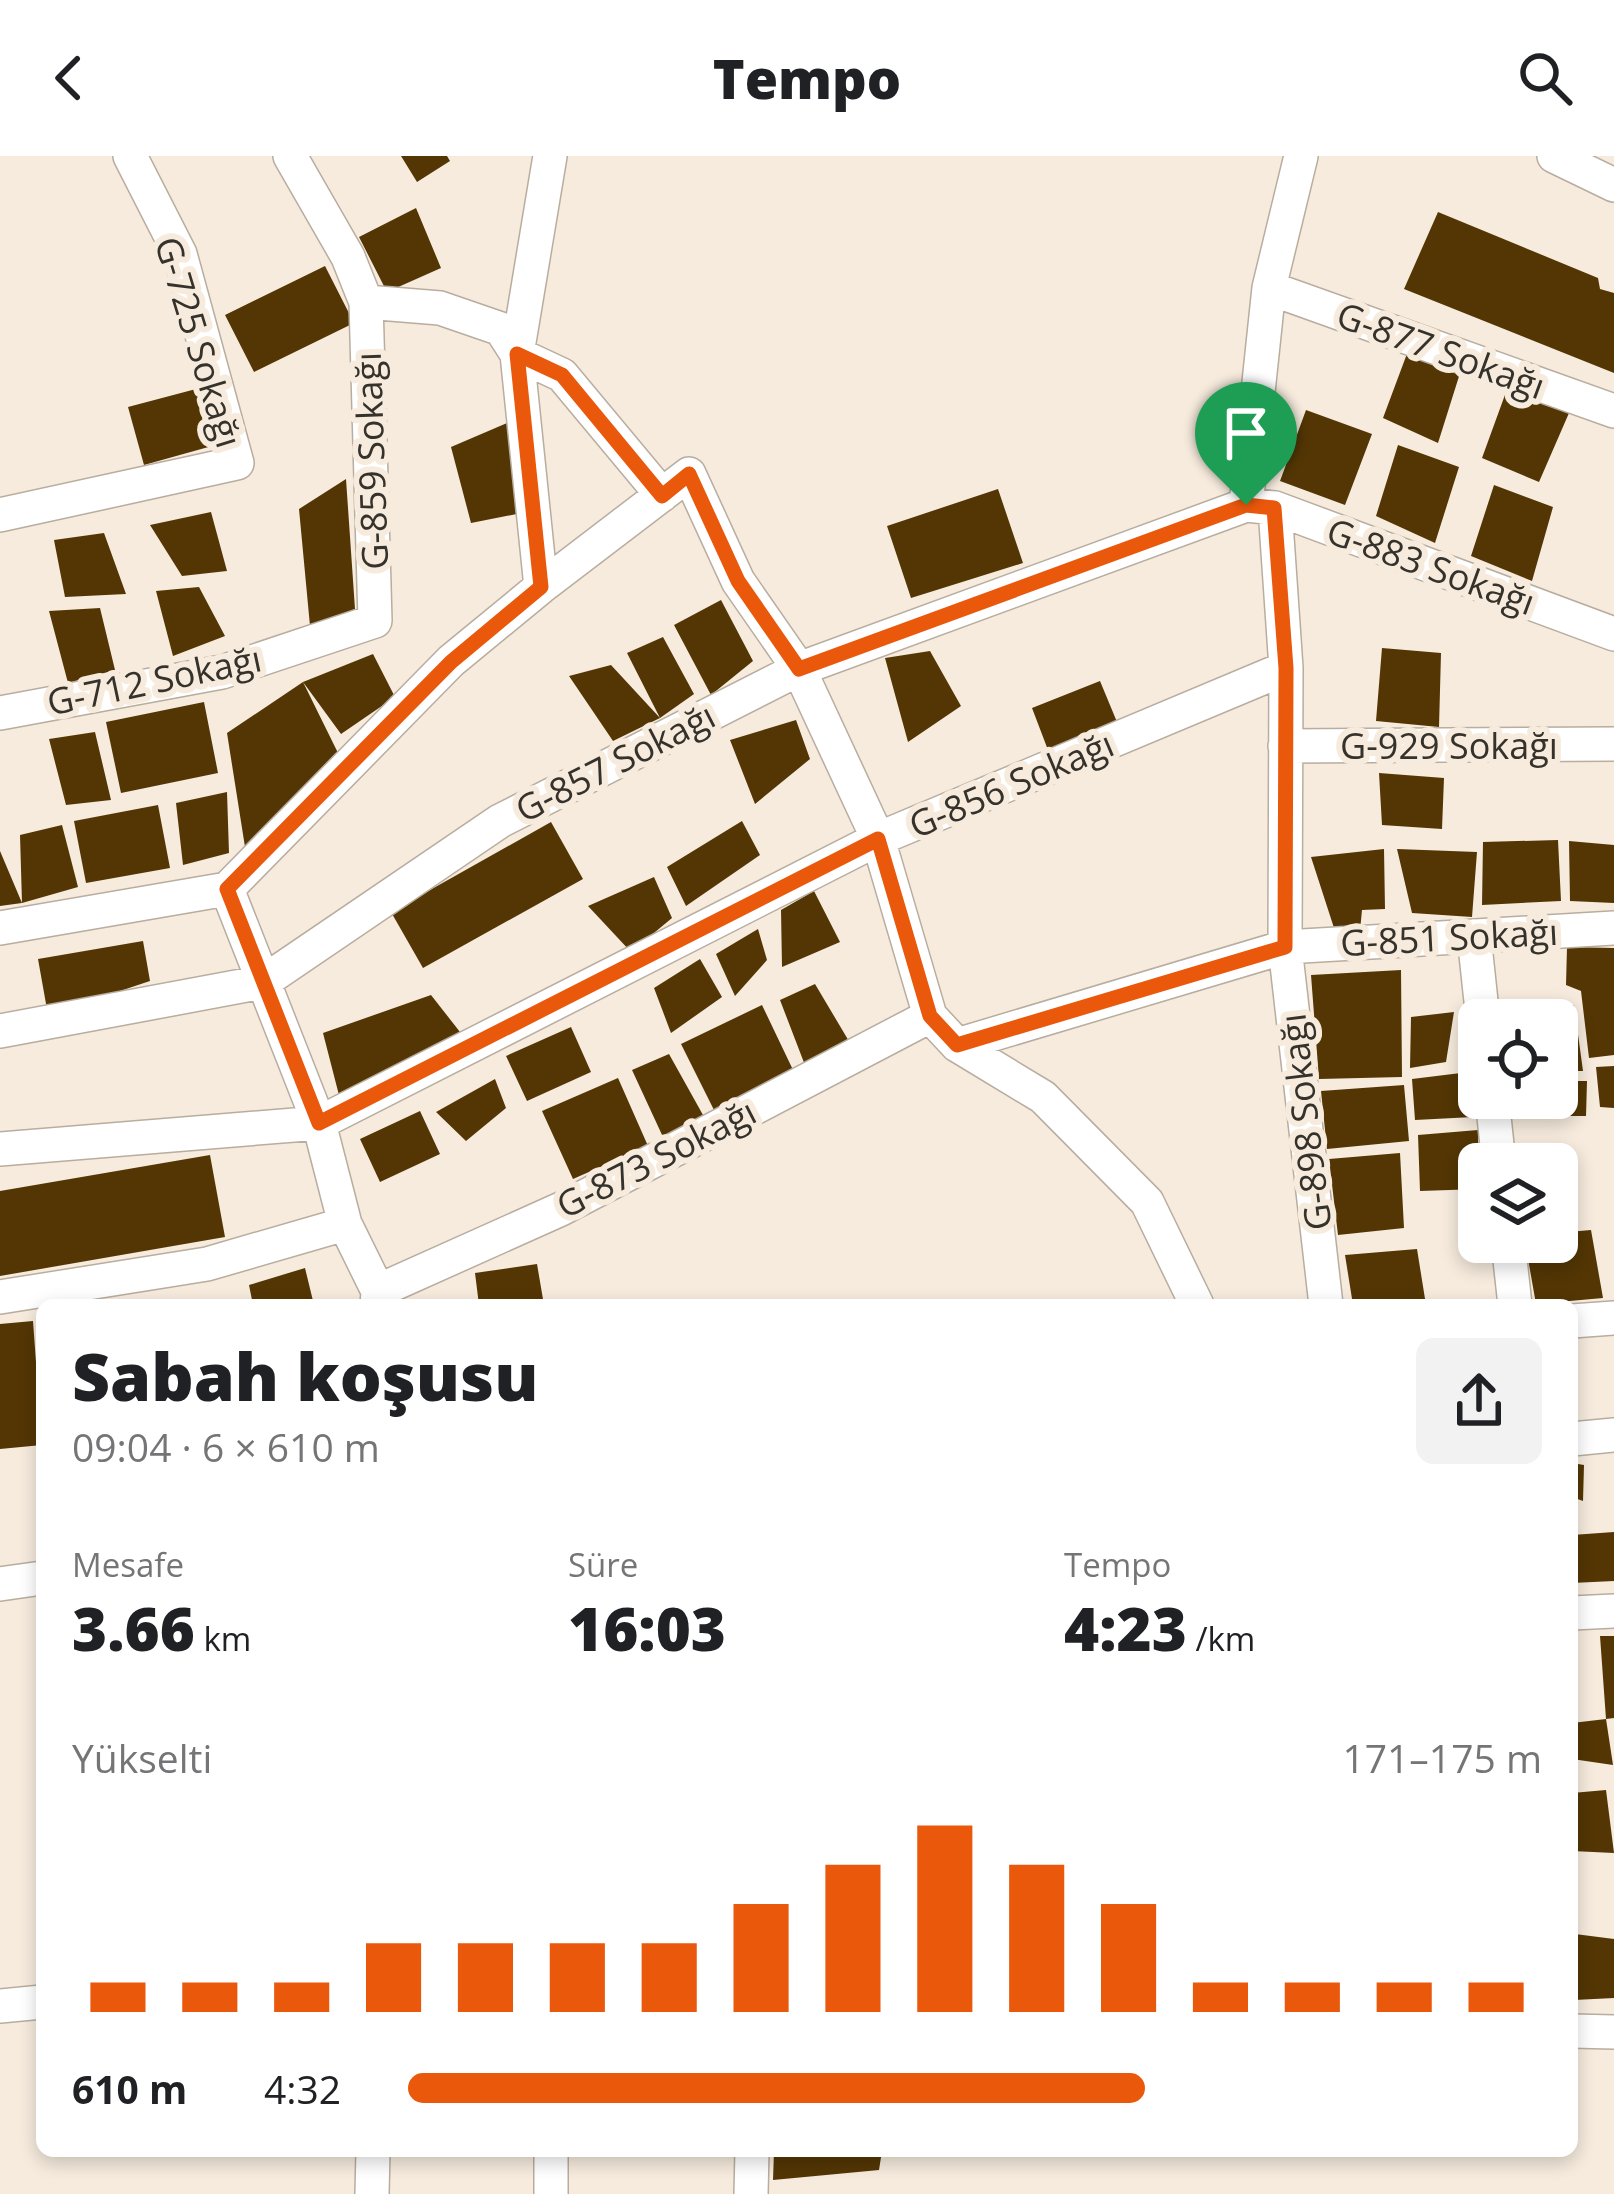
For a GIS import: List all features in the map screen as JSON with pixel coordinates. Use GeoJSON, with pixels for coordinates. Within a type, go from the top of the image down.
{"type":"FeatureCollection","features":[{"type":"Feature","properties":{"kind":"street","name":"G-725 Sokağı"},"geometry":{"type":"LineString","coordinates":[[0,514],[237,463],[180,254],[130,156]]}},
{"type":"Feature","properties":{"kind":"street"},"geometry":{"type":"LineString","coordinates":[[290,156],[348,257],[366,302],[440,308],[501,329],[517,354],[562,375],[662,496]]}},
{"type":"Feature","properties":{"kind":"street"},"geometry":{"type":"LineString","coordinates":[[541,587],[517,354],[550,156]]}},
{"type":"Feature","properties":{"kind":"street","name":"G-898 Sokağı"},"geometry":{"type":"LineString","coordinates":[[1301,156],[1269,288],[1260,506],[1286,668],[1285,947],[1325,1299]]}},
{"type":"Feature","properties":{"kind":"street"},"geometry":{"type":"LineString","coordinates":[[1553,156],[1614,184]]}},
{"type":"Feature","properties":{"kind":"street","name":"G-877 Sokağı"},"geometry":{"type":"LineString","coordinates":[[1269,288],[1614,411]]}},
{"type":"Feature","properties":{"kind":"street","name":"G-859 Sokağı"},"geometry":{"type":"LineString","coordinates":[[366,302],[375,621]]}},
{"type":"Feature","properties":{"kind":"street"},"geometry":{"type":"LineString","coordinates":[[0,928],[227,889],[451,662],[689,474],[738,581],[799,669],[878,839],[930,1016],[957,1045],[1042,1097],[1148,1202],[1194,1299]]}},
{"type":"Feature","properties":{"kind":"street","name":"G-883 Sokağı"},"geometry":{"type":"LineString","coordinates":[[1260,506],[1614,634]]}},
{"type":"Feature","properties":{"kind":"street","name":"G-857 Sokağı"},"geometry":{"type":"LineString","coordinates":[[0,1031],[263,982],[500,821],[799,669],[1260,506]]}},
{"type":"Feature","properties":{"kind":"street","name":"G-712 Sokağı"},"geometry":{"type":"LineString","coordinates":[[0,713],[222,671],[375,621]]}},
{"type":"Feature","properties":{"kind":"street","name":"G-856 Sokağı"},"geometry":{"type":"LineString","coordinates":[[0,1149],[319,1123],[878,839],[1286,668]]}},
{"type":"Feature","properties":{"kind":"street","name":"G-929 Sokağı"},"geometry":{"type":"LineString","coordinates":[[1285,746],[1614,744]]}},
{"type":"Feature","properties":{"kind":"street"},"geometry":{"type":"LineString","coordinates":[[227,889],[319,1123],[345,1224],[377,1298]]}},
{"type":"Feature","properties":{"kind":"street","name":"G-851 Sokağı"},"geometry":{"type":"LineString","coordinates":[[1285,947],[1614,928]]}},
{"type":"Feature","properties":{"kind":"street"},"geometry":{"type":"LineString","coordinates":[[1474,935],[1481,999]]}},
{"type":"Feature","properties":{"kind":"street"},"geometry":{"type":"LineString","coordinates":[[957,1045],[1285,947]]}},
{"type":"Feature","properties":{"kind":"street","name":"G-873 Sokağı"},"geometry":{"type":"LineString","coordinates":[[377,1298],[561,1209],[930,1016]]}},
{"type":"Feature","properties":{"kind":"street"},"geometry":{"type":"LineString","coordinates":[[0,1298],[207,1264],[345,1224]]}},
{"type":"Feature","properties":{"kind":"street"},"geometry":{"type":"LineString","coordinates":[[1510,1263],[1514,1299]]}},
{"type":"Feature","properties":{"kind":"street"},"geometry":{"type":"LineString","coordinates":[[1578,1321],[1614,1318]]}},
{"type":"Feature","properties":{"kind":"street"},"geometry":{"type":"LineString","coordinates":[[1578,1438],[1614,1435]]}},
{"type":"Feature","properties":{"kind":"street"},"geometry":{"type":"LineString","coordinates":[[0,1584],[36,1579]]}},
{"type":"Feature","properties":{"kind":"street"},"geometry":{"type":"LineString","coordinates":[[1578,1612],[1614,1611]]}},
{"type":"Feature","properties":{"kind":"street"},"geometry":{"type":"LineString","coordinates":[[0,2006],[36,2003]]}},
{"type":"Feature","properties":{"kind":"street"},"geometry":{"type":"LineString","coordinates":[[1578,2030],[1614,2032]]}},
{"type":"Feature","properties":{"kind":"street"},"geometry":{"type":"LineString","coordinates":[[372,2194],[373,2157]]}},
{"type":"Feature","properties":{"kind":"street"},"geometry":{"type":"LineString","coordinates":[[550,2157],[551,2194]]}},
{"type":"Feature","properties":{"kind":"street"},"geometry":{"type":"LineString","coordinates":[[751,2194],[752,2157]]}},
{"type":"Feature","properties":{"kind":"building"},"geometry":{"type":"Polygon","coordinates":[[[401,156],[447,156],[450,161],[417,182],[401,156]]]}},
{"type":"Feature","properties":{"kind":"building"},"geometry":{"type":"Polygon","coordinates":[[[416,208],[441,268],[387,292],[359,237],[416,208]]]}},
{"type":"Feature","properties":{"kind":"building"},"geometry":{"type":"Polygon","coordinates":[[[1438,212],[1598,278],[1600,289],[1614,293],[1614,373],[1404,289],[1438,212]]]}},
{"type":"Feature","properties":{"kind":"building"},"geometry":{"type":"Polygon","coordinates":[[[325,266],[354,323],[254,372],[225,315],[325,266]]]}},
{"type":"Feature","properties":{"kind":"building"},"geometry":{"type":"Polygon","coordinates":[[[1408,351],[1461,370],[1438,443],[1383,418],[1408,351]]]}},
{"type":"Feature","properties":{"kind":"building"},"geometry":{"type":"Polygon","coordinates":[[[196,389],[212,446],[144,465],[128,407],[196,389]]]}},
{"type":"Feature","properties":{"kind":"building"},"geometry":{"type":"Polygon","coordinates":[[[1506,392],[1569,413],[1539,482],[1482,458],[1506,392]]]}},
{"type":"Feature","properties":{"kind":"building"},"geometry":{"type":"Polygon","coordinates":[[[1306,410],[1372,434],[1345,505],[1280,481],[1306,410]]]}},
{"type":"Feature","properties":{"kind":"building"},"geometry":{"type":"Polygon","coordinates":[[[512,421],[532,511],[471,523],[451,447],[512,421]]]}},
{"type":"Feature","properties":{"kind":"building"},"geometry":{"type":"Polygon","coordinates":[[[1398,445],[1459,467],[1435,543],[1376,516],[1398,445]]]}},
{"type":"Feature","properties":{"kind":"building"},"geometry":{"type":"Polygon","coordinates":[[[346,479],[355,609],[310,626],[299,509],[346,479]]]}},
{"type":"Feature","properties":{"kind":"building"},"geometry":{"type":"Polygon","coordinates":[[[1494,485],[1553,507],[1532,581],[1471,556],[1494,485]]]}},
{"type":"Feature","properties":{"kind":"building"},"geometry":{"type":"Polygon","coordinates":[[[998,489],[1023,563],[911,598],[887,526],[998,489]]]}},
{"type":"Feature","properties":{"kind":"building"},"geometry":{"type":"Polygon","coordinates":[[[211,512],[227,571],[182,576],[150,525],[211,512]]]}},
{"type":"Feature","properties":{"kind":"building"},"geometry":{"type":"Polygon","coordinates":[[[104,533],[126,594],[65,597],[54,540],[104,533]]]}},
{"type":"Feature","properties":{"kind":"building"},"geometry":{"type":"Polygon","coordinates":[[[199,587],[225,636],[173,656],[156,591],[199,587]]]}},
{"type":"Feature","properties":{"kind":"building"},"geometry":{"type":"Polygon","coordinates":[[[721,600],[753,661],[711,695],[674,625],[721,600]]]}},
{"type":"Feature","properties":{"kind":"building"},"geometry":{"type":"Polygon","coordinates":[[[100,608],[115,670],[68,683],[49,611],[100,608]]]}},
{"type":"Feature","properties":{"kind":"building"},"geometry":{"type":"Polygon","coordinates":[[[663,637],[694,694],[660,718],[627,653],[663,637]]]}},
{"type":"Feature","properties":{"kind":"building"},"geometry":{"type":"Polygon","coordinates":[[[1382,648],[1441,653],[1439,727],[1376,721],[1382,648]]]}},
{"type":"Feature","properties":{"kind":"building"},"geometry":{"type":"Polygon","coordinates":[[[930,651],[961,706],[908,742],[885,658],[930,651]]]}},
{"type":"Feature","properties":{"kind":"building"},"geometry":{"type":"Polygon","coordinates":[[[373,654],[395,697],[341,734],[303,682],[373,654]]]}},
{"type":"Feature","properties":{"kind":"building"},"geometry":{"type":"Polygon","coordinates":[[[611,665],[660,718],[613,741],[569,676],[611,665]]]}},
{"type":"Feature","properties":{"kind":"building"},"geometry":{"type":"Polygon","coordinates":[[[1100,681],[1117,722],[1048,750],[1032,708],[1100,681]]]}},
{"type":"Feature","properties":{"kind":"building"},"geometry":{"type":"Polygon","coordinates":[[[303,682],[339,755],[245,847],[227,733],[303,682]]]}},
{"type":"Feature","properties":{"kind":"building"},"geometry":{"type":"Polygon","coordinates":[[[204,702],[218,773],[121,793],[106,722],[204,702]]]}},
{"type":"Feature","properties":{"kind":"building"},"geometry":{"type":"Polygon","coordinates":[[[796,720],[810,759],[755,804],[730,740],[796,720]]]}},
{"type":"Feature","properties":{"kind":"building"},"geometry":{"type":"Polygon","coordinates":[[[95,732],[111,800],[66,805],[49,739],[95,732]]]}},
{"type":"Feature","properties":{"kind":"building"},"geometry":{"type":"Polygon","coordinates":[[[1379,773],[1444,778],[1442,829],[1382,825],[1379,773]]]}},
{"type":"Feature","properties":{"kind":"building"},"geometry":{"type":"Polygon","coordinates":[[[227,792],[229,853],[183,865],[176,803],[227,792]]]}},
{"type":"Feature","properties":{"kind":"building"},"geometry":{"type":"Polygon","coordinates":[[[158,805],[170,868],[86,883],[74,821],[158,805]]]}},
{"type":"Feature","properties":{"kind":"building"},"geometry":{"type":"Polygon","coordinates":[[[742,821],[760,855],[686,906],[667,867],[742,821]]]}},
{"type":"Feature","properties":{"kind":"building"},"geometry":{"type":"Polygon","coordinates":[[[551,822],[583,879],[423,968],[391,912],[551,822]]]}},
{"type":"Feature","properties":{"kind":"building"},"geometry":{"type":"Polygon","coordinates":[[[62,825],[78,887],[22,903],[20,835],[62,825]]]}},
{"type":"Feature","properties":{"kind":"building"},"geometry":{"type":"Polygon","coordinates":[[[1558,840],[1561,901],[1482,905],[1483,842],[1558,840]]]}},
{"type":"Feature","properties":{"kind":"building"},"geometry":{"type":"Polygon","coordinates":[[[1569,841],[1614,845],[1614,903],[1570,901],[1569,841]]]}},
{"type":"Feature","properties":{"kind":"building"},"geometry":{"type":"Polygon","coordinates":[[[1384,849],[1385,909],[1362,910],[1360,931],[1335,931],[1311,857],[1384,849]]]}},
{"type":"Feature","properties":{"kind":"building"},"geometry":{"type":"Polygon","coordinates":[[[1397,849],[1477,852],[1472,917],[1412,913],[1397,849]]]}},
{"type":"Feature","properties":{"kind":"building"},"geometry":{"type":"Polygon","coordinates":[[[0,851],[22,903],[0,906],[0,851]]]}},
{"type":"Feature","properties":{"kind":"building"},"geometry":{"type":"Polygon","coordinates":[[[654,877],[672,918],[631,952],[588,906],[654,877]]]}},
{"type":"Feature","properties":{"kind":"building"},"geometry":{"type":"Polygon","coordinates":[[[814,891],[840,942],[782,967],[781,910],[814,891]]]}},
{"type":"Feature","properties":{"kind":"building"},"geometry":{"type":"Polygon","coordinates":[[[758,929],[767,960],[735,996],[716,954],[758,929]]]}},
{"type":"Feature","properties":{"kind":"building"},"geometry":{"type":"Polygon","coordinates":[[[143,941],[150,981],[48,1015],[38,959],[143,941]]]}},
{"type":"Feature","properties":{"kind":"building"},"geometry":{"type":"Polygon","coordinates":[[[1567,947],[1614,948],[1614,1055],[1589,1058],[1581,991],[1566,985],[1567,947]]]}},
{"type":"Feature","properties":{"kind":"building"},"geometry":{"type":"Polygon","coordinates":[[[700,959],[722,997],[671,1033],[654,988],[700,959]]]}},
{"type":"Feature","properties":{"kind":"building"},"geometry":{"type":"Polygon","coordinates":[[[1401,970],[1402,1077],[1319,1079],[1311,975],[1401,970]]]}},
{"type":"Feature","properties":{"kind":"building"},"geometry":{"type":"Polygon","coordinates":[[[815,984],[853,1048],[808,1073],[780,1000],[815,984]]]}},
{"type":"Feature","properties":{"kind":"building"},"geometry":{"type":"Polygon","coordinates":[[[431,995],[460,1032],[341,1103],[323,1033],[431,995]]]}},
{"type":"Feature","properties":{"kind":"building"},"geometry":{"type":"Polygon","coordinates":[[[762,1005],[794,1072],[714,1110],[681,1044],[762,1005]]]}},
{"type":"Feature","properties":{"kind":"building"},"geometry":{"type":"Polygon","coordinates":[[[1454,1012],[1446,1062],[1410,1068],[1411,1017],[1454,1012]]]}},
{"type":"Feature","properties":{"kind":"building"},"geometry":{"type":"Polygon","coordinates":[[[571,1027],[591,1072],[527,1101],[506,1056],[571,1027]]]}},
{"type":"Feature","properties":{"kind":"building"},"geometry":{"type":"Polygon","coordinates":[[[1578,1034],[1583,1071],[1578,1071],[1578,1034]]]}},
{"type":"Feature","properties":{"kind":"building"},"geometry":{"type":"Polygon","coordinates":[[[669,1054],[703,1115],[663,1137],[632,1070],[669,1054]]]}},
{"type":"Feature","properties":{"kind":"building"},"geometry":{"type":"Polygon","coordinates":[[[1614,1066],[1614,1108],[1600,1107],[1596,1067],[1614,1066]]]}},
{"type":"Feature","properties":{"kind":"building"},"geometry":{"type":"Polygon","coordinates":[[[1458,1073],[1458,1118],[1415,1120],[1412,1079],[1458,1073]]]}},
{"type":"Feature","properties":{"kind":"building"},"geometry":{"type":"Polygon","coordinates":[[[618,1078],[648,1146],[573,1179],[542,1111],[618,1078]]]}},
{"type":"Feature","properties":{"kind":"building"},"geometry":{"type":"Polygon","coordinates":[[[495,1079],[506,1108],[466,1141],[436,1112],[495,1079]]]}},
{"type":"Feature","properties":{"kind":"building"},"geometry":{"type":"Polygon","coordinates":[[[1578,1081],[1587,1081],[1586,1116],[1578,1116],[1578,1081]]]}},
{"type":"Feature","properties":{"kind":"building"},"geometry":{"type":"Polygon","coordinates":[[[1404,1085],[1409,1141],[1327,1149],[1321,1091],[1404,1085]]]}},
{"type":"Feature","properties":{"kind":"building"},"geometry":{"type":"Polygon","coordinates":[[[420,1111],[440,1154],[380,1182],[360,1139],[420,1111]]]}},
{"type":"Feature","properties":{"kind":"building"},"geometry":{"type":"Polygon","coordinates":[[[1478,1130],[1478,1143],[1458,1143],[1458,1190],[1420,1191],[1418,1135],[1478,1130]]]}},
{"type":"Feature","properties":{"kind":"building"},"geometry":{"type":"Polygon","coordinates":[[[1400,1153],[1404,1228],[1338,1235],[1329,1159],[1400,1153]]]}},
{"type":"Feature","properties":{"kind":"building"},"geometry":{"type":"Polygon","coordinates":[[[210,1155],[225,1237],[0,1276],[0,1191],[210,1155]]]}},
{"type":"Feature","properties":{"kind":"building"},"geometry":{"type":"Polygon","coordinates":[[[1591,1230],[1603,1298],[1535,1299],[1529,1263],[1578,1263],[1578,1231],[1591,1230]]]}},
{"type":"Feature","properties":{"kind":"building"},"geometry":{"type":"Polygon","coordinates":[[[1417,1249],[1425,1299],[1352,1299],[1345,1255],[1417,1249]]]}},
{"type":"Feature","properties":{"kind":"building"},"geometry":{"type":"Polygon","coordinates":[[[537,1264],[543,1299],[478,1299],[475,1273],[537,1264]]]}},
{"type":"Feature","properties":{"kind":"building"},"geometry":{"type":"Polygon","coordinates":[[[305,1268],[313,1299],[252,1299],[249,1285],[305,1268]]]}},
{"type":"Feature","properties":{"kind":"building"},"geometry":{"type":"Polygon","coordinates":[[[33,1321],[36,1446],[0,1449],[0,1324],[33,1321]]]}},
{"type":"Feature","properties":{"kind":"building"},"geometry":{"type":"Polygon","coordinates":[[[1578,1464],[1584,1465],[1583,1501],[1578,1499],[1578,1464]]]}},
{"type":"Feature","properties":{"kind":"building"},"geometry":{"type":"Polygon","coordinates":[[[1614,1532],[1614,1581],[1578,1583],[1578,1535],[1614,1532]]]}},
{"type":"Feature","properties":{"kind":"building"},"geometry":{"type":"Polygon","coordinates":[[[1600,1636],[1614,1636],[1614,1718],[1606,1719],[1600,1636]]]}},
{"type":"Feature","properties":{"kind":"building"},"geometry":{"type":"Polygon","coordinates":[[[1606,1719],[1613,1765],[1578,1760],[1578,1722],[1606,1719]]]}},
{"type":"Feature","properties":{"kind":"building"},"geometry":{"type":"Polygon","coordinates":[[[1606,1790],[1614,1853],[1578,1851],[1578,1792],[1606,1790]]]}},
{"type":"Feature","properties":{"kind":"building"},"geometry":{"type":"Polygon","coordinates":[[[1578,1934],[1614,1939],[1614,1998],[1578,2000],[1578,1934]]]}},
{"type":"Feature","properties":{"kind":"building"},"geometry":{"type":"Polygon","coordinates":[[[774,2157],[881,2157],[879,2170],[773,2180],[774,2157]]]}},
{"type":"Feature","properties":{"kind":"route"},"geometry":{"type":"LineString","coordinates":[[517,354],[562,375],[662,496],[689,474],[738,581],[799,669],[1246,505],[1274,508],[1286,668],[1285,947],[1128,990],[957,1045],[930,1016],[878,839],[319,1123],[227,889],[451,662],[541,587],[517,354]]}}]}
